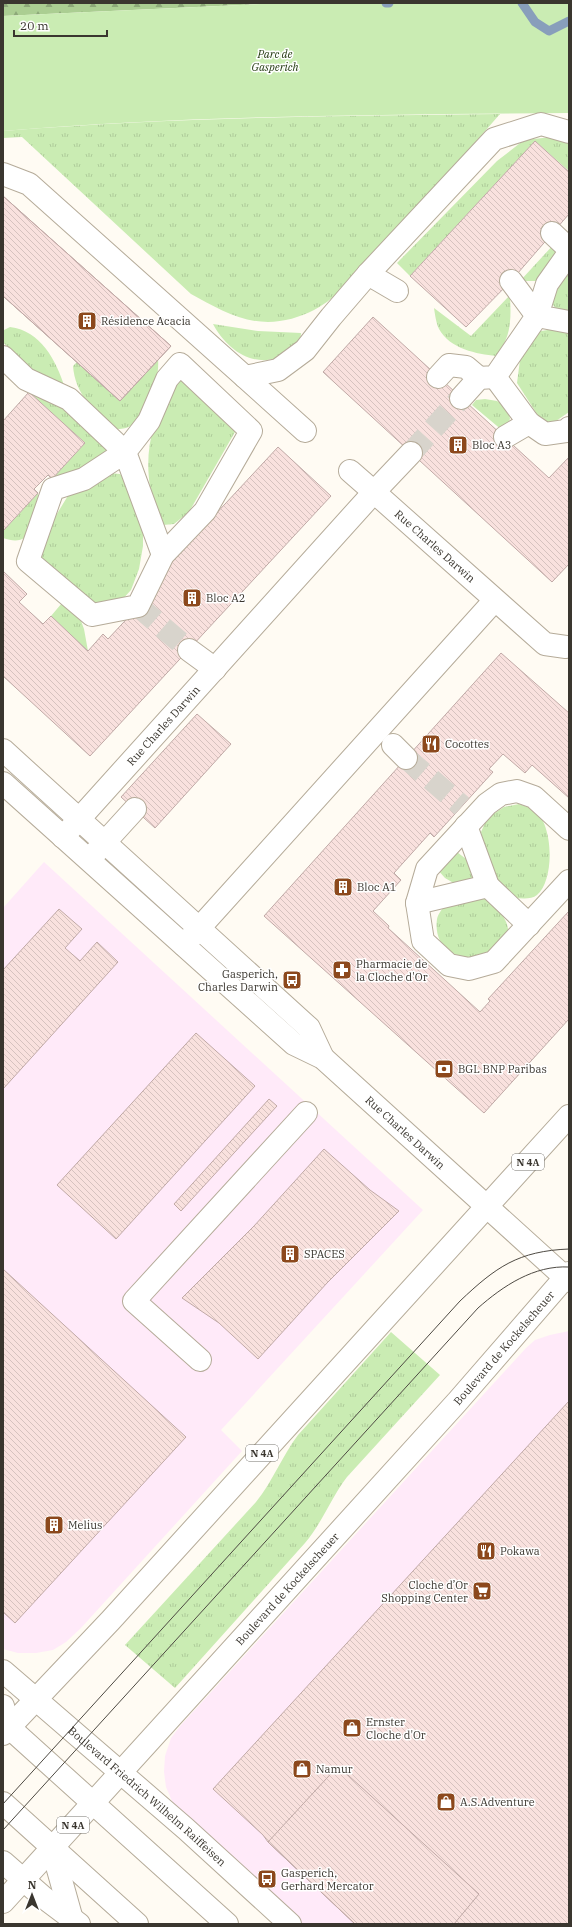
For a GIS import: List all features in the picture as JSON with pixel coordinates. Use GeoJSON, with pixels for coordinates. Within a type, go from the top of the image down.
{"type":"FeatureCollection","features":[{"type":"Feature","properties":{"kind":"street"},"geometry":{"type":"LineString","coordinates":[[245,377],[278,370],[305,350],[368,274],[494,138],[540,124],[569,132]]}},
{"type":"Feature","properties":{"kind":"street"},"geometry":{"type":"LineString","coordinates":[[3,174],[29,184],[305,431]]}},
{"type":"Feature","properties":{"kind":"street"},"geometry":{"type":"LineString","coordinates":[[552,233],[569,249]]}},
{"type":"Feature","properties":{"kind":"street"},"geometry":{"type":"LineString","coordinates":[[461,398],[487,378],[537,316],[547,284],[569,253]]}},
{"type":"Feature","properties":{"kind":"street"},"geometry":{"type":"LineString","coordinates":[[368,274],[397,291]]}},
{"type":"Feature","properties":{"kind":"street"},"geometry":{"type":"LineString","coordinates":[[510,281],[537,316],[569,322]]}},
{"type":"Feature","properties":{"kind":"street"},"geometry":{"type":"LineString","coordinates":[[3,357],[26,379],[69,399],[125,452],[163,555]]}},
{"type":"Feature","properties":{"kind":"street"},"geometry":{"type":"LineString","coordinates":[[180,364],[251,431],[205,511],[163,555],[138,606],[92,615],[28,561],[47,486],[84,479],[125,452],[149,421],[166,379],[180,364]]}},
{"type":"Feature","properties":{"kind":"street"},"geometry":{"type":"LineString","coordinates":[[438,377],[449,365],[466,366],[487,378],[529,422],[545,434],[566,431],[569,428]]}},
{"type":"Feature","properties":{"kind":"street"},"geometry":{"type":"LineString","coordinates":[[505,437],[529,422]]}},
{"type":"Feature","properties":{"kind":"street"},"geometry":{"type":"LineString","coordinates":[[350,471],[374,492],[411,453]]}},
{"type":"Feature","properties":{"kind":"street","name":"Rue Charles Darwin"},"geometry":{"type":"LineString","coordinates":[[63,837],[374,492],[494,601],[545,644],[568,647]]}},
{"type":"Feature","properties":{"kind":"street"},"geometry":{"type":"LineString","coordinates":[[184,945],[199,928],[391,744],[494,601]]}},
{"type":"Feature","properties":{"kind":"street"},"geometry":{"type":"LineString","coordinates":[[189,650],[215,669]]}},
{"type":"Feature","properties":{"kind":"street","name":"Rue Charles Darwin"},"geometry":{"type":"LineString","coordinates":[[3,750],[309,1028],[322,1058]]}},
{"type":"Feature","properties":{"kind":"street","name":"Rue Charles Darwin"},"geometry":{"type":"LineString","coordinates":[[3,782],[294,1044],[322,1058],[568,1277]]}},
{"type":"Feature","properties":{"kind":"street"},"geometry":{"type":"LineString","coordinates":[[569,829],[534,797],[517,792],[501,794],[467,817],[427,869],[417,903],[423,941],[449,964],[469,969],[494,962],[569,880]]}},
{"type":"Feature","properties":{"kind":"street"},"geometry":{"type":"LineString","coordinates":[[88,859],[135,809]]}},
{"type":"Feature","properties":{"kind":"street"},"geometry":{"type":"LineString","coordinates":[[467,817],[488,886],[529,925]]}},
{"type":"Feature","properties":{"kind":"street"},"geometry":{"type":"LineString","coordinates":[[417,903],[488,886]]}},
{"type":"Feature","properties":{"kind":"street"},"geometry":{"type":"LineString","coordinates":[[200,1360],[134,1301],[306,1113]]}},
{"type":"Feature","properties":{"kind":"street","name":"N 4A"},"geometry":{"type":"LineString","coordinates":[[5,1728],[36,1699],[111,1620],[488,1207],[569,1116]]}},
{"type":"Feature","properties":{"kind":"street","name":"Boulevard de Kockelscheuer"},"geometry":{"type":"LineString","coordinates":[[3,1902],[568,1277]]}},
{"type":"Feature","properties":{"kind":"street","name":"Boulevard Friedrich Wilhelm Raiffeisen"},"geometry":{"type":"LineString","coordinates":[[3,1671],[120,1772],[290,1924]]}},
{"type":"Feature","properties":{"kind":"street"},"geometry":{"type":"LineString","coordinates":[[3,1706],[5,1728],[93,1802],[228,1924]]}},
{"type":"Feature","properties":{"kind":"street"},"geometry":{"type":"LineString","coordinates":[[3,1803],[137,1924]]}},
{"type":"Feature","properties":{"kind":"street"},"geometry":{"type":"LineString","coordinates":[[52,1848],[75,1920]]}},
{"type":"Feature","properties":{"kind":"street"},"geometry":{"type":"LineString","coordinates":[[3,1862],[43,1897],[75,1920]]}},
{"type":"Feature","properties":{"kind":"shaded area"},"geometry":{"type":"Polygon","coordinates":[[[44,862],[423,1210],[221,1430],[242,1451],[81,1628],[66,1642],[53,1650],[36,1653],[18,1653],[3,1649],[3,908],[44,862]]]}},
{"type":"Feature","properties":{"kind":"shaded area","name":"Cloche d’Or Shopping Center"},"geometry":{"type":"Polygon","coordinates":[[[569,1331],[569,1924],[302,1924],[180,1813],[172,1801],[166,1787],[164,1772],[165,1756],[171,1738],[181,1725],[526,1348],[535,1340],[569,1331]]]}},
{"type":"Feature","properties":{"kind":"green space"},"geometry":{"type":"Polygon","coordinates":[[[3,3],[282,3],[3,16],[3,3]]]}},
{"type":"Feature","properties":{"kind":"green space","name":"Parc de Gasperich"},"geometry":{"type":"Polygon","coordinates":[[[282,3],[569,3],[569,113],[356,115],[215,119],[3,131],[3,16],[282,3]]]}},
{"type":"Feature","properties":{"kind":"green space"},"geometry":{"type":"Polygon","coordinates":[[[500,114],[342,290],[309,313],[292,319],[274,322],[257,321],[237,317],[218,309],[191,294],[22,137],[3,138],[3,131],[65,126],[189,120],[500,114]]]}},
{"type":"Feature","properties":{"kind":"green space"},"geometry":{"type":"Polygon","coordinates":[[[552,137],[569,143],[569,171],[535,141],[410,276],[397,263],[497,161],[524,140],[552,137]]]}},
{"type":"Feature","properties":{"kind":"green space"},"geometry":{"type":"Polygon","coordinates":[[[555,243],[555,259],[537,281],[520,281],[555,243]]]}},
{"type":"Feature","properties":{"kind":"green space"},"geometry":{"type":"Polygon","coordinates":[[[569,266],[569,315],[562,315],[552,304],[551,295],[569,266]]]}},
{"type":"Feature","properties":{"kind":"green space"},"geometry":{"type":"Polygon","coordinates":[[[510,295],[510,320],[508,334],[496,356],[473,352],[457,346],[444,336],[439,329],[434,308],[471,336],[510,295]]]}},
{"type":"Feature","properties":{"kind":"green space"},"geometry":{"type":"Polygon","coordinates":[[[213,324],[258,331],[301,333],[300,344],[291,352],[274,359],[252,359],[243,355],[226,342],[213,324]]]}},
{"type":"Feature","properties":{"kind":"green space"},"geometry":{"type":"Polygon","coordinates":[[[10,327],[30,334],[46,348],[57,367],[65,388],[31,368],[17,357],[3,342],[4,330],[10,327]]]}},
{"type":"Feature","properties":{"kind":"green space"},"geometry":{"type":"Polygon","coordinates":[[[554,329],[569,330],[569,412],[546,428],[517,383],[521,352],[535,332],[554,329]]]}},
{"type":"Feature","properties":{"kind":"green space"},"geometry":{"type":"Polygon","coordinates":[[[158,359],[155,388],[146,408],[141,417],[134,424],[122,429],[114,429],[93,409],[77,385],[73,366],[77,362],[120,401],[158,359]]]}},
{"type":"Feature","properties":{"kind":"green space"},"geometry":{"type":"Polygon","coordinates":[[[185,378],[234,427],[235,432],[189,512],[174,524],[163,525],[153,501],[150,489],[148,463],[149,451],[154,426],[161,408],[178,379],[185,378]]]}},
{"type":"Feature","properties":{"kind":"green space"},"geometry":{"type":"Polygon","coordinates":[[[29,392],[50,399],[98,435],[105,445],[107,453],[97,464],[52,479],[85,443],[29,392]]]}},
{"type":"Feature","properties":{"kind":"green space"},"geometry":{"type":"Polygon","coordinates":[[[485,399],[497,401],[508,408],[510,419],[503,431],[472,405],[476,400],[485,399]]]}},
{"type":"Feature","properties":{"kind":"green space"},"geometry":{"type":"Polygon","coordinates":[[[109,473],[120,474],[128,483],[143,528],[143,546],[139,569],[131,590],[121,601],[98,606],[36,563],[38,545],[69,494],[109,473]]]}},
{"type":"Feature","properties":{"kind":"green space"},"geometry":{"type":"Polygon","coordinates":[[[38,493],[35,520],[28,535],[22,539],[14,540],[3,538],[3,531],[38,493]]]}},
{"type":"Feature","properties":{"kind":"green space"},"geometry":{"type":"Polygon","coordinates":[[[62,603],[80,618],[84,629],[88,651],[51,616],[62,603]]]}},
{"type":"Feature","properties":{"kind":"green space"},"geometry":{"type":"Polygon","coordinates":[[[519,804],[533,809],[540,816],[545,826],[550,851],[547,877],[543,888],[535,897],[529,898],[513,898],[495,879],[485,857],[481,832],[485,823],[493,814],[504,807],[519,804]]]}},
{"type":"Feature","properties":{"kind":"green space"},"geometry":{"type":"Polygon","coordinates":[[[457,852],[466,859],[474,879],[457,885],[445,878],[437,869],[457,852]]]}},
{"type":"Feature","properties":{"kind":"green space"},"geometry":{"type":"Polygon","coordinates":[[[484,898],[499,911],[507,924],[508,929],[505,941],[496,950],[484,956],[470,957],[457,955],[445,948],[438,936],[437,919],[446,903],[484,898]]]}},
{"type":"Feature","properties":{"kind":"green space"},"geometry":{"type":"Polygon","coordinates":[[[391,1332],[440,1375],[347,1477],[305,1543],[175,1688],[125,1645],[256,1502],[298,1435],[391,1332]]]}},
{"type":"Feature","properties":{"kind":"building"},"geometry":{"type":"Polygon","coordinates":[[[535,141],[569,172],[569,214],[511,281],[466,327],[410,276],[535,141]]]}},
{"type":"Feature","properties":{"kind":"building","name":"Résidence Acacia"},"geometry":{"type":"Polygon","coordinates":[[[3,196],[171,346],[120,401],[3,296],[3,196]]]}},
{"type":"Feature","properties":{"kind":"building","name":"Résidence Acacia"},"geometry":{"type":"Polygon","coordinates":[[[3,196],[171,346],[120,401],[3,296],[3,196]]]}},
{"type":"Feature","properties":{"kind":"building","name":"Bloc A3"},"geometry":{"type":"Polygon","coordinates":[[[373,317],[549,478],[569,457],[569,564],[552,582],[323,372],[373,317]]]}},
{"type":"Feature","properties":{"kind":"building"},"geometry":{"type":"Polygon","coordinates":[[[29,392],[85,443],[52,479],[48,475],[34,489],[38,493],[3,531],[3,421],[29,392]]]}},
{"type":"Feature","properties":{"kind":"building","name":"Bloc A2"},"geometry":{"type":"Polygon","coordinates":[[[278,447],[331,496],[90,756],[3,676],[3,571],[27,594],[19,602],[43,624],[51,616],[88,651],[103,634],[108,639],[164,579],[159,575],[278,447]]]}},
{"type":"Feature","properties":{"kind":"building","name":"Bloc A1"},"geometry":{"type":"Polygon","coordinates":[[[501,653],[569,713],[569,798],[532,765],[525,773],[503,754],[489,769],[493,772],[434,837],[430,833],[394,873],[401,880],[373,911],[389,926],[388,928],[480,1012],[490,1001],[488,999],[569,911],[569,1019],[484,1113],[264,916],[501,653]]]}},
{"type":"Feature","properties":{"kind":"building"},"geometry":{"type":"Polygon","coordinates":[[[197,714],[231,744],[155,828],[121,797],[197,714]]]}},
{"type":"Feature","properties":{"kind":"building"},"geometry":{"type":"Polygon","coordinates":[[[59,909],[82,929],[65,948],[80,961],[97,942],[118,962],[3,1089],[3,970],[59,909]]]}},
{"type":"Feature","properties":{"kind":"building"},"geometry":{"type":"Polygon","coordinates":[[[196,1033],[255,1086],[116,1239],[57,1185],[196,1033]]]}},
{"type":"Feature","properties":{"kind":"building"},"geometry":{"type":"Polygon","coordinates":[[[269,1099],[277,1106],[181,1211],[174,1204],[269,1099]]]}},
{"type":"Feature","properties":{"kind":"building","name":"SPACES"},"geometry":{"type":"Polygon","coordinates":[[[324,1149],[370,1190],[399,1211],[327,1283],[258,1359],[219,1323],[182,1298],[254,1226],[324,1149]]]}},
{"type":"Feature","properties":{"kind":"building","name":"Melius"},"geometry":{"type":"Polygon","coordinates":[[[3,1269],[186,1437],[15,1623],[3,1612],[3,1269]]]}},
{"type":"Feature","properties":{"kind":"building","name":"Cloche d’Or Shopping Center"},"geometry":{"type":"Polygon","coordinates":[[[569,1401],[569,1924],[355,1924],[213,1789],[569,1401]]]}},
{"type":"Feature","properties":{"kind":"building"},"geometry":{"type":"Polygon","coordinates":[[[338,1766],[479,1894],[454,1924],[355,1924],[268,1842],[338,1766]]]}},
{"type":"Feature","properties":{"kind":"waterway"},"geometry":{"type":"LineString","coordinates":[[522,3],[535,22],[549,31],[569,21]]}},
{"type":"Feature","properties":{"kind":"tunnel"},"geometry":{"type":"LineString","coordinates":[[411,453],[461,398]]}},
{"type":"Feature","properties":{"kind":"tunnel"},"geometry":{"type":"LineString","coordinates":[[138,606],[189,650]]}},
{"type":"Feature","properties":{"kind":"tunnel"},"geometry":{"type":"LineString","coordinates":[[406,758],[462,806]]}},
{"type":"Feature","properties":{"kind":"tram line"},"geometry":{"type":"LineString","coordinates":[[3,1804],[460,1301],[485,1279],[509,1263],[536,1253],[569,1249]]}},
{"type":"Feature","properties":{"kind":"tram line"},"geometry":{"type":"LineString","coordinates":[[3,1830],[478,1308],[498,1292],[531,1273],[556,1267],[569,1267]]}},
{"type":"Feature","properties":{"kind":"place","name":"Résidence Acacia"},"geometry":{"type":"Point","coordinates":[87,321]}},
{"type":"Feature","properties":{"kind":"place","name":"Bloc A3"},"geometry":{"type":"Point","coordinates":[458,445]}},
{"type":"Feature","properties":{"kind":"place","name":"Bloc A2"},"geometry":{"type":"Point","coordinates":[192,598]}},
{"type":"Feature","properties":{"kind":"place","name":"Cocottes"},"geometry":{"type":"Point","coordinates":[431,744]}},
{"type":"Feature","properties":{"kind":"place","name":"Bloc A1"},"geometry":{"type":"Point","coordinates":[343,887]}},
{"type":"Feature","properties":{"kind":"place","name":"Pharmacie de la Cloche d'Or"},"geometry":{"type":"Point","coordinates":[342,970]}},
{"type":"Feature","properties":{"kind":"place","name":"Gasperich, Charles Darwin"},"geometry":{"type":"Point","coordinates":[292,980]}},
{"type":"Feature","properties":{"kind":"place","name":"BGL BNP Paribas"},"geometry":{"type":"Point","coordinates":[444,1069]}},
{"type":"Feature","properties":{"kind":"place","name":"SPACES"},"geometry":{"type":"Point","coordinates":[290,1254]}},
{"type":"Feature","properties":{"kind":"place","name":"Melius"},"geometry":{"type":"Point","coordinates":[54,1525]}},
{"type":"Feature","properties":{"kind":"place","name":"Pokawa"},"geometry":{"type":"Point","coordinates":[486,1551]}},
{"type":"Feature","properties":{"kind":"place","name":"Cloche d’Or Shopping Center"},"geometry":{"type":"Point","coordinates":[482,1591]}},
{"type":"Feature","properties":{"kind":"place","name":"Ernster Cloche d'Or"},"geometry":{"type":"Point","coordinates":[352,1728]}},
{"type":"Feature","properties":{"kind":"place","name":"Namur"},"geometry":{"type":"Point","coordinates":[302,1769]}},
{"type":"Feature","properties":{"kind":"place","name":"A.S.Adventure"},"geometry":{"type":"Point","coordinates":[446,1802]}},
{"type":"Feature","properties":{"kind":"place","name":"Gasperich, Gerhard Mercator"},"geometry":{"type":"Point","coordinates":[267,1879]}}]}
